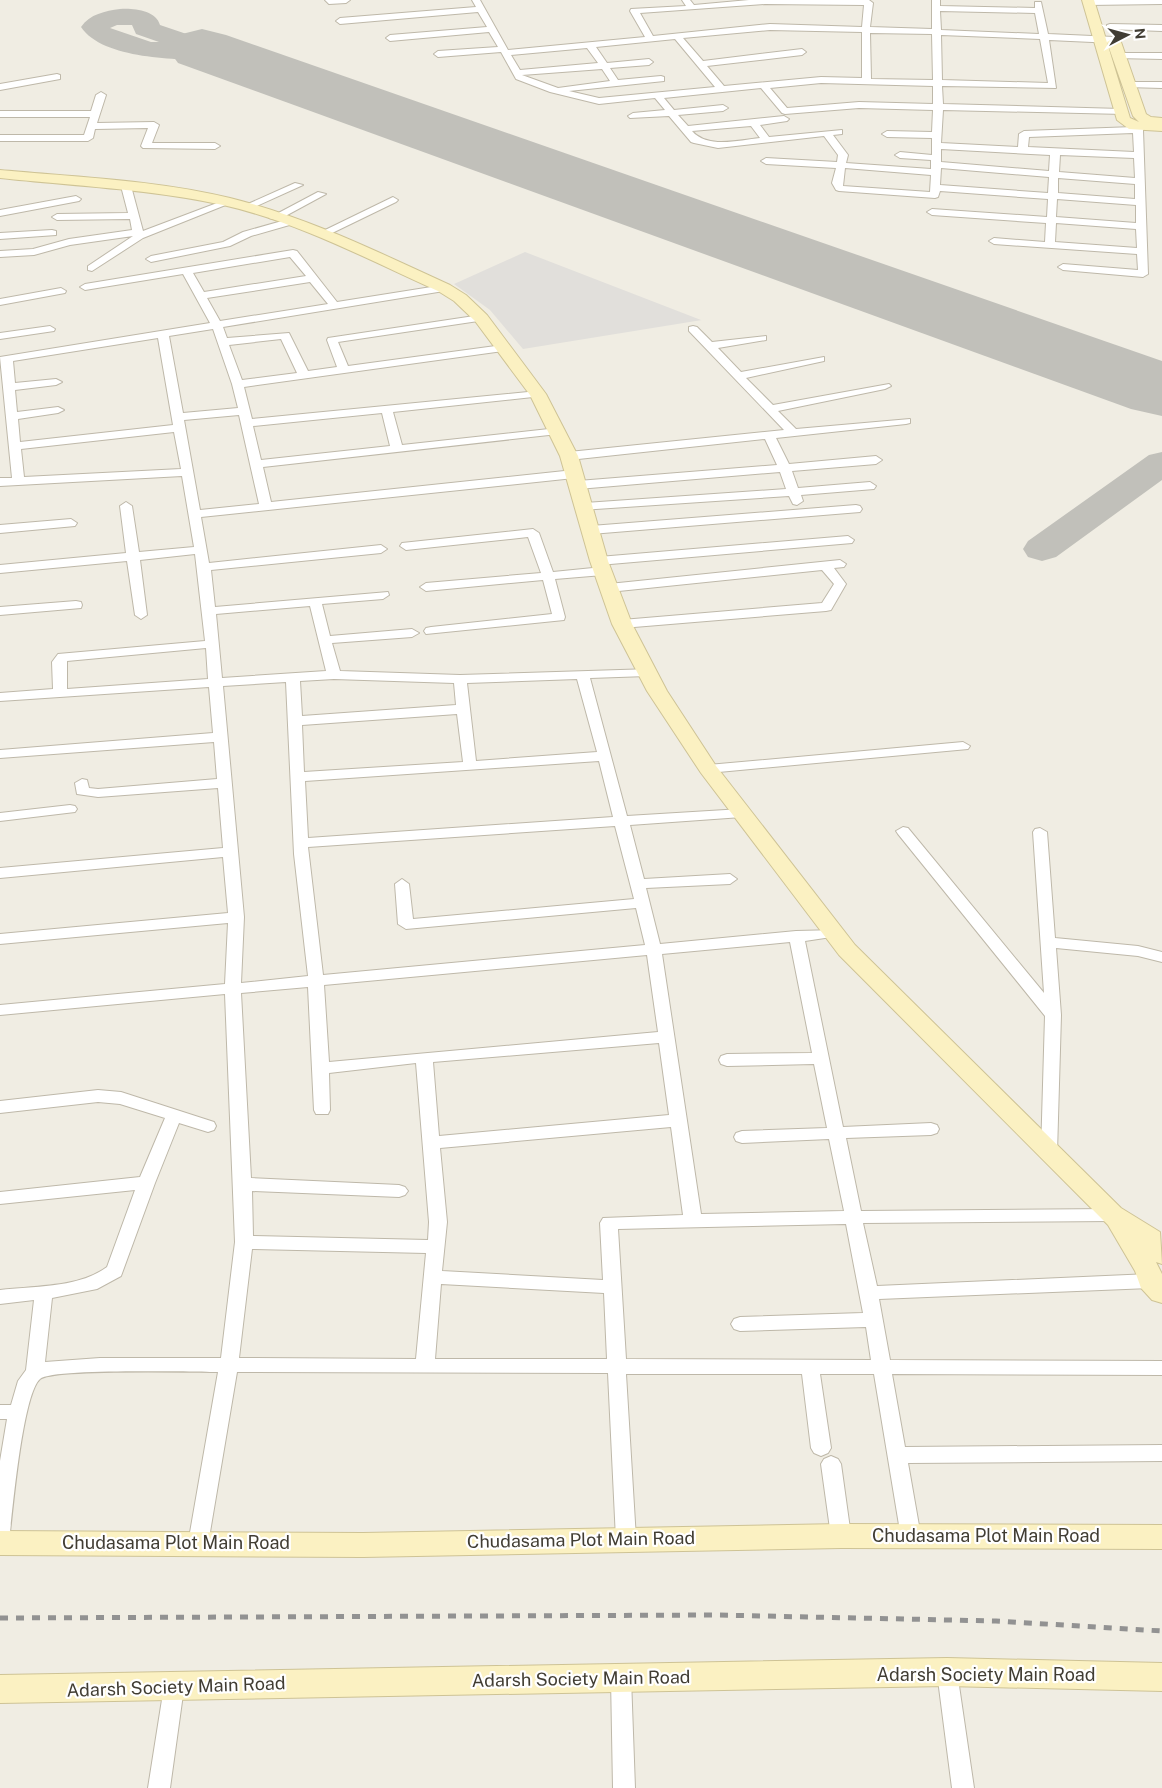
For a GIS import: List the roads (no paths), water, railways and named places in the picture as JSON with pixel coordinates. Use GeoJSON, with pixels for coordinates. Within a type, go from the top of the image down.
{"type":"FeatureCollection","features":[{"type":"Feature","properties":{"kind":"street"},"geometry":{"type":"LineString","coordinates":[[329,1],[346,0]]}},
{"type":"Feature","properties":{"kind":"street"},"geometry":{"type":"LineString","coordinates":[[476,0],[515,73],[525,80],[590,100],[659,97],[811,80],[867,80],[938,82],[1053,86],[1046,37],[1039,8],[936,4],[938,82],[938,135],[932,214],[1141,226]]}},
{"type":"Feature","properties":{"kind":"street"},"geometry":{"type":"LineString","coordinates":[[686,0],[692,8]]}},
{"type":"Feature","properties":{"kind":"street"},"geometry":{"type":"LineString","coordinates":[[651,39],[632,8],[692,8],[756,1],[869,2],[866,29],[867,80]]}},
{"type":"Feature","properties":{"kind":"street"},"geometry":{"type":"LineString","coordinates":[[1095,1],[1162,1]]}},
{"type":"Feature","properties":{"kind":"street"},"geometry":{"type":"LineString","coordinates":[[1063,267],[1143,274],[1139,155],[1140,116],[1112,34],[1095,1]]}},
{"type":"Feature","properties":{"kind":"street"},"geometry":{"type":"LineString","coordinates":[[1095,1],[1098,39],[1124,120],[1129,124],[1141,126],[1162,122]]}},
{"type":"Feature","properties":{"kind":"street"},"geometry":{"type":"LineString","coordinates":[[340,21],[481,9]]}},
{"type":"Feature","properties":{"kind":"street"},"geometry":{"type":"LineString","coordinates":[[438,54],[590,45],[770,27],[866,29],[1098,39],[1112,34],[1162,28]]}},
{"type":"Feature","properties":{"kind":"street"},"geometry":{"type":"LineString","coordinates":[[390,38],[492,29]]}},
{"type":"Feature","properties":{"kind":"street"},"geometry":{"type":"LineString","coordinates":[[678,36],[722,90]]}},
{"type":"Feature","properties":{"kind":"street"},"geometry":{"type":"LineString","coordinates":[[590,45],[623,100]]}},
{"type":"Feature","properties":{"kind":"street"},"geometry":{"type":"LineString","coordinates":[[700,64],[802,52]]}},
{"type":"Feature","properties":{"kind":"street"},"geometry":{"type":"LineString","coordinates":[[1119,56],[1162,56]]}},
{"type":"Feature","properties":{"kind":"street"},"geometry":{"type":"LineString","coordinates":[[515,73],[649,62]]}},
{"type":"Feature","properties":{"kind":"street"},"geometry":{"type":"LineString","coordinates":[[0,87],[57,77]]}},
{"type":"Feature","properties":{"kind":"street"},"geometry":{"type":"LineString","coordinates":[[553,90],[661,79]]}},
{"type":"Feature","properties":{"kind":"street"},"geometry":{"type":"LineString","coordinates":[[1130,85],[1162,85]]}},
{"type":"Feature","properties":{"kind":"street"},"geometry":{"type":"LineString","coordinates":[[764,86],[785,111],[823,115],[859,105],[938,107],[1023,122],[1162,127]]}},
{"type":"Feature","properties":{"kind":"street"},"geometry":{"type":"LineString","coordinates":[[83,152],[93,126],[101,95]]}},
{"type":"Feature","properties":{"kind":"street"},"geometry":{"type":"LineString","coordinates":[[659,97],[694,140],[713,145],[839,132],[823,115]]}},
{"type":"Feature","properties":{"kind":"street"},"geometry":{"type":"LineString","coordinates":[[633,116],[723,108]]}},
{"type":"Feature","properties":{"kind":"street"},"geometry":{"type":"LineString","coordinates":[[1023,122],[1121,112]]}},
{"type":"Feature","properties":{"kind":"street"},"geometry":{"type":"LineString","coordinates":[[0,114],[96,114]]}},
{"type":"Feature","properties":{"kind":"street"},"geometry":{"type":"LineString","coordinates":[[685,129],[784,119]]}},
{"type":"Feature","properties":{"kind":"street"},"geometry":{"type":"LineString","coordinates":[[1023,122],[1023,150]]}},
{"type":"Feature","properties":{"kind":"street"},"geometry":{"type":"LineString","coordinates":[[753,123],[767,140]]}},
{"type":"Feature","properties":{"kind":"street"},"geometry":{"type":"LineString","coordinates":[[93,126],[154,125],[146,146],[215,146]]}},
{"type":"Feature","properties":{"kind":"street"},"geometry":{"type":"LineString","coordinates":[[827,134],[842,153],[837,183],[839,188],[1052,196],[1141,202]]}},
{"type":"Feature","properties":{"kind":"street"},"geometry":{"type":"LineString","coordinates":[[887,134],[938,135]]}},
{"type":"Feature","properties":{"kind":"street"},"geometry":{"type":"LineString","coordinates":[[0,138],[88,138]]}},
{"type":"Feature","properties":{"kind":"street"},"geometry":{"type":"LineString","coordinates":[[937,146],[1139,155]]}},
{"type":"Feature","properties":{"kind":"street"},"geometry":{"type":"LineString","coordinates":[[1050,245],[1055,152]]}},
{"type":"Feature","properties":{"kind":"street"},"geometry":{"type":"LineString","coordinates":[[900,155],[936,165]]}},
{"type":"Feature","properties":{"kind":"street"},"geometry":{"type":"LineString","coordinates":[[766,161],[841,165],[936,165],[1140,180]]}},
{"type":"Feature","properties":{"kind":"street"},"geometry":{"type":"LineString","coordinates":[[0,174],[177,192],[236,205],[324,233],[444,288],[460,298],[481,318],[538,394],[558,431],[574,472],[603,573],[622,624],[657,691],[708,768],[847,950],[1049,1153],[1116,1217],[1157,1271]]}},
{"type":"Feature","properties":{"kind":"street"},"geometry":{"type":"LineString","coordinates":[[1,255],[34,252],[69,242],[138,234],[298,185]]}},
{"type":"Feature","properties":{"kind":"street"},"geometry":{"type":"LineString","coordinates":[[126,186],[138,234]]}},
{"type":"Feature","properties":{"kind":"street"},"geometry":{"type":"LineString","coordinates":[[151,259],[226,244],[281,220],[321,194]]}},
{"type":"Feature","properties":{"kind":"street"},"geometry":{"type":"LineString","coordinates":[[0,213],[76,199]]}},
{"type":"Feature","properties":{"kind":"street"},"geometry":{"type":"LineString","coordinates":[[324,233],[394,200]]}},
{"type":"Feature","properties":{"kind":"street"},"geometry":{"type":"LineString","coordinates":[[57,217],[132,216]]}},
{"type":"Feature","properties":{"kind":"street"},"geometry":{"type":"LineString","coordinates":[[0,236],[52,233]]}},
{"type":"Feature","properties":{"kind":"street"},"geometry":{"type":"LineString","coordinates":[[92,268],[138,234]]}},
{"type":"Feature","properties":{"kind":"street"},"geometry":{"type":"LineString","coordinates":[[994,240],[1142,251]]}},
{"type":"Feature","properties":{"kind":"street"},"geometry":{"type":"LineString","coordinates":[[85,287],[293,253],[335,306]]}},
{"type":"Feature","properties":{"kind":"street"},"geometry":{"type":"LineString","coordinates":[[186,270],[217,325],[238,384],[266,507]]}},
{"type":"Feature","properties":{"kind":"street"},"geometry":{"type":"LineString","coordinates":[[200,296],[313,278]]}},
{"type":"Feature","properties":{"kind":"street"},"geometry":{"type":"LineString","coordinates":[[18,482],[9,387],[3,359],[444,288]]}},
{"type":"Feature","properties":{"kind":"street"},"geometry":{"type":"LineString","coordinates":[[0,302],[61,291]]}},
{"type":"Feature","properties":{"kind":"street"},"geometry":{"type":"LineString","coordinates":[[344,370],[332,340],[481,318]]}},
{"type":"Feature","properties":{"kind":"street"},"geometry":{"type":"LineString","coordinates":[[0,336],[50,329]]}},
{"type":"Feature","properties":{"kind":"street"},"geometry":{"type":"LineString","coordinates":[[693,329],[793,433]]}},
{"type":"Feature","properties":{"kind":"street"},"geometry":{"type":"LineString","coordinates":[[164,334],[204,567],[236,917],[233,990],[243,1184],[244,1242],[229,1365],[198,1544]]}},
{"type":"Feature","properties":{"kind":"street"},"geometry":{"type":"LineString","coordinates":[[223,342],[285,335],[304,375]]}},
{"type":"Feature","properties":{"kind":"street"},"geometry":{"type":"LineString","coordinates":[[710,346],[762,338]]}},
{"type":"Feature","properties":{"kind":"street"},"geometry":{"type":"LineString","coordinates":[[238,384],[503,348]]}},
{"type":"Feature","properties":{"kind":"street"},"geometry":{"type":"LineString","coordinates":[[739,376],[820,360]]}},
{"type":"Feature","properties":{"kind":"street"},"geometry":{"type":"LineString","coordinates":[[9,387],[56,382]]}},
{"type":"Feature","properties":{"kind":"street"},"geometry":{"type":"LineString","coordinates":[[770,409],[886,386]]}},
{"type":"Feature","properties":{"kind":"street"},"geometry":{"type":"LineString","coordinates":[[15,446],[179,423],[387,409],[538,394]]}},
{"type":"Feature","properties":{"kind":"street"},"geometry":{"type":"LineString","coordinates":[[387,409],[397,449]]}},
{"type":"Feature","properties":{"kind":"street"},"geometry":{"type":"LineString","coordinates":[[12,416],[58,410]]}},
{"type":"Feature","properties":{"kind":"street"},"geometry":{"type":"LineString","coordinates":[[194,514],[574,472],[769,436],[906,421]]}},
{"type":"Feature","properties":{"kind":"street"},"geometry":{"type":"LineString","coordinates":[[256,464],[558,431]]}},
{"type":"Feature","properties":{"kind":"street"},"geometry":{"type":"LineString","coordinates":[[769,436],[786,468],[803,514]]}},
{"type":"Feature","properties":{"kind":"street"},"geometry":{"type":"LineString","coordinates":[[574,472],[689,476],[876,460]]}},
{"type":"Feature","properties":{"kind":"street"},"geometry":{"type":"LineString","coordinates":[[0,482],[187,472]]}},
{"type":"Feature","properties":{"kind":"street"},"geometry":{"type":"LineString","coordinates":[[689,476],[709,521]]}},
{"type":"Feature","properties":{"kind":"street"},"geometry":{"type":"LineString","coordinates":[[585,507],[870,486]]}},
{"type":"Feature","properties":{"kind":"street"},"geometry":{"type":"LineString","coordinates":[[126,506],[141,615]]}},
{"type":"Feature","properties":{"kind":"street"},"geometry":{"type":"LineString","coordinates":[[590,530],[856,509]]}},
{"type":"Feature","properties":{"kind":"street"},"geometry":{"type":"LineString","coordinates":[[0,529],[71,523]]}},
{"type":"Feature","properties":{"kind":"street"},"geometry":{"type":"LineString","coordinates":[[406,546],[533,533],[548,576],[559,617],[431,631]]}},
{"type":"Feature","properties":{"kind":"street"},"geometry":{"type":"LineString","coordinates":[[603,573],[788,545],[848,540]]}},
{"type":"Feature","properties":{"kind":"street"},"geometry":{"type":"LineString","coordinates":[[788,545],[802,568]]}},
{"type":"Feature","properties":{"kind":"street"},"geometry":{"type":"LineString","coordinates":[[204,567],[382,549]]}},
{"type":"Feature","properties":{"kind":"street"},"geometry":{"type":"LineString","coordinates":[[0,570],[201,550]]}},
{"type":"Feature","properties":{"kind":"street"},"geometry":{"type":"LineString","coordinates":[[426,587],[548,576],[802,568],[840,564]]}},
{"type":"Feature","properties":{"kind":"street"},"geometry":{"type":"LineString","coordinates":[[622,624],[826,607],[840,584],[826,566]]}},
{"type":"Feature","properties":{"kind":"street"},"geometry":{"type":"LineString","coordinates":[[209,611],[383,595]]}},
{"type":"Feature","properties":{"kind":"street"},"geometry":{"type":"LineString","coordinates":[[315,602],[334,675]]}},
{"type":"Feature","properties":{"kind":"street"},"geometry":{"type":"LineString","coordinates":[[0,611],[76,605]]}},
{"type":"Feature","properties":{"kind":"street"},"geometry":{"type":"LineString","coordinates":[[325,640],[412,633]]}},
{"type":"Feature","properties":{"kind":"street"},"geometry":{"type":"LineString","coordinates":[[60,693],[59,662],[63,657],[212,644]]}},
{"type":"Feature","properties":{"kind":"street"},"geometry":{"type":"LineString","coordinates":[[0,697],[334,675],[460,679],[647,672]]}},
{"type":"Feature","properties":{"kind":"street"},"geometry":{"type":"LineString","coordinates":[[582,674],[605,756],[654,950],[693,1220]]}},
{"type":"Feature","properties":{"kind":"street"},"geometry":{"type":"LineString","coordinates":[[293,678],[301,843],[316,982],[322,1110]]}},
{"type":"Feature","properties":{"kind":"street"},"geometry":{"type":"LineString","coordinates":[[460,679],[470,765]]}},
{"type":"Feature","properties":{"kind":"street"},"geometry":{"type":"LineString","coordinates":[[295,721],[464,709]]}},
{"type":"Feature","properties":{"kind":"street"},"geometry":{"type":"LineString","coordinates":[[0,754],[220,737]]}},
{"type":"Feature","properties":{"kind":"street"},"geometry":{"type":"LineString","coordinates":[[708,768],[962,746]]}},
{"type":"Feature","properties":{"kind":"street"},"geometry":{"type":"LineString","coordinates":[[298,777],[605,756]]}},
{"type":"Feature","properties":{"kind":"street"},"geometry":{"type":"LineString","coordinates":[[82,783],[82,791],[98,793],[224,783]]}},
{"type":"Feature","properties":{"kind":"street"},"geometry":{"type":"LineString","coordinates":[[0,817],[70,809]]}},
{"type":"Feature","properties":{"kind":"street"},"geometry":{"type":"LineString","coordinates":[[301,843],[742,812]]}},
{"type":"Feature","properties":{"kind":"street"},"geometry":{"type":"LineString","coordinates":[[903,831],[1053,1015]]}},
{"type":"Feature","properties":{"kind":"street"},"geometry":{"type":"LineString","coordinates":[[1040,832],[1053,1015],[1049,1153]]}},
{"type":"Feature","properties":{"kind":"street"},"geometry":{"type":"LineString","coordinates":[[0,873],[230,852]]}},
{"type":"Feature","properties":{"kind":"street"},"geometry":{"type":"LineString","coordinates":[[638,884],[730,879]]}},
{"type":"Feature","properties":{"kind":"street"},"geometry":{"type":"LineString","coordinates":[[402,884],[406,924],[643,903]]}},
{"type":"Feature","properties":{"kind":"street"},"geometry":{"type":"LineString","coordinates":[[0,939],[236,917]]}},
{"type":"Feature","properties":{"kind":"street"},"geometry":{"type":"LineString","coordinates":[[0,1010],[233,990],[833,933]]}},
{"type":"Feature","properties":{"kind":"street"},"geometry":{"type":"LineString","coordinates":[[796,936],[869,1293],[896,1456],[924,1537]]}},
{"type":"Feature","properties":{"kind":"street"},"geometry":{"type":"LineString","coordinates":[[1048,942],[1138,951],[1162,957]]}},
{"type":"Feature","properties":{"kind":"street"},"geometry":{"type":"LineString","coordinates":[[321,1068],[424,1057],[667,1037]]}},
{"type":"Feature","properties":{"kind":"street"},"geometry":{"type":"LineString","coordinates":[[424,1057],[438,1222],[425,1366]]}},
{"type":"Feature","properties":{"kind":"street"},"geometry":{"type":"LineString","coordinates":[[727,1060],[821,1058]]}},
{"type":"Feature","properties":{"kind":"street"},"geometry":{"type":"LineString","coordinates":[[0,1107],[98,1096],[121,1098],[208,1126]]}},
{"type":"Feature","properties":{"kind":"street"},"geometry":{"type":"LineString","coordinates":[[0,1297],[44,1292],[94,1283],[106,1279],[115,1271],[146,1183],[174,1116]]}},
{"type":"Feature","properties":{"kind":"street"},"geometry":{"type":"LineString","coordinates":[[432,1144],[679,1120]]}},
{"type":"Feature","properties":{"kind":"street"},"geometry":{"type":"LineString","coordinates":[[742,1137],[931,1129]]}},
{"type":"Feature","properties":{"kind":"street"},"geometry":{"type":"LineString","coordinates":[[0,1198],[146,1183]]}},
{"type":"Feature","properties":{"kind":"street"},"geometry":{"type":"LineString","coordinates":[[243,1184],[399,1191]]}},
{"type":"Feature","properties":{"kind":"street"},"geometry":{"type":"LineString","coordinates":[[626,1539],[609,1222],[854,1217],[1116,1217]]}},
{"type":"Feature","properties":{"kind":"street"},"geometry":{"type":"LineString","coordinates":[[244,1242],[436,1247]]}},
{"type":"Feature","properties":{"kind":"street"},"geometry":{"type":"LineString","coordinates":[[869,1293],[972,1290],[1157,1271]]}},
{"type":"Feature","properties":{"kind":"street"},"geometry":{"type":"LineString","coordinates":[[433,1277],[612,1286]]}},
{"type":"Feature","properties":{"kind":"street"},"geometry":{"type":"LineString","coordinates":[[35,1372],[44,1292]]}},
{"type":"Feature","properties":{"kind":"street"},"geometry":{"type":"LineString","coordinates":[[740,1324],[873,1320]]}},
{"type":"Feature","properties":{"kind":"street"},"geometry":{"type":"LineString","coordinates":[[0,1532],[9,1412],[28,1378],[35,1372],[77,1368],[229,1365],[1162,1368]]}},
{"type":"Feature","properties":{"kind":"street"},"geometry":{"type":"LineString","coordinates":[[810,1366],[841,1536]]}},
{"type":"Feature","properties":{"kind":"street"},"geometry":{"type":"LineString","coordinates":[[896,1456],[1162,1453]]}},
{"type":"Feature","properties":{"kind":"street","name":"Chudasama Plot Main Road"},"geometry":{"type":"LineString","coordinates":[[0,1543],[363,1545],[841,1536],[1162,1537]]}},
{"type":"Feature","properties":{"kind":"street"},"geometry":{"type":"LineString","coordinates":[[946,1672],[963,1788]]}},
{"type":"Feature","properties":{"kind":"street","name":"Adarsh Society Main Road"},"geometry":{"type":"LineString","coordinates":[[0,1689],[946,1672],[1162,1677]]}},
{"type":"Feature","properties":{"kind":"street"},"geometry":{"type":"LineString","coordinates":[[621,1678],[624,1788]]}},
{"type":"Feature","properties":{"kind":"street"},"geometry":{"type":"LineString","coordinates":[[159,1788],[174,1687]]}},
{"type":"Feature","properties":{"kind":"railway"},"geometry":{"type":"LineString","coordinates":[[0,1618],[716,1615],[996,1621],[1162,1631]]}}]}
